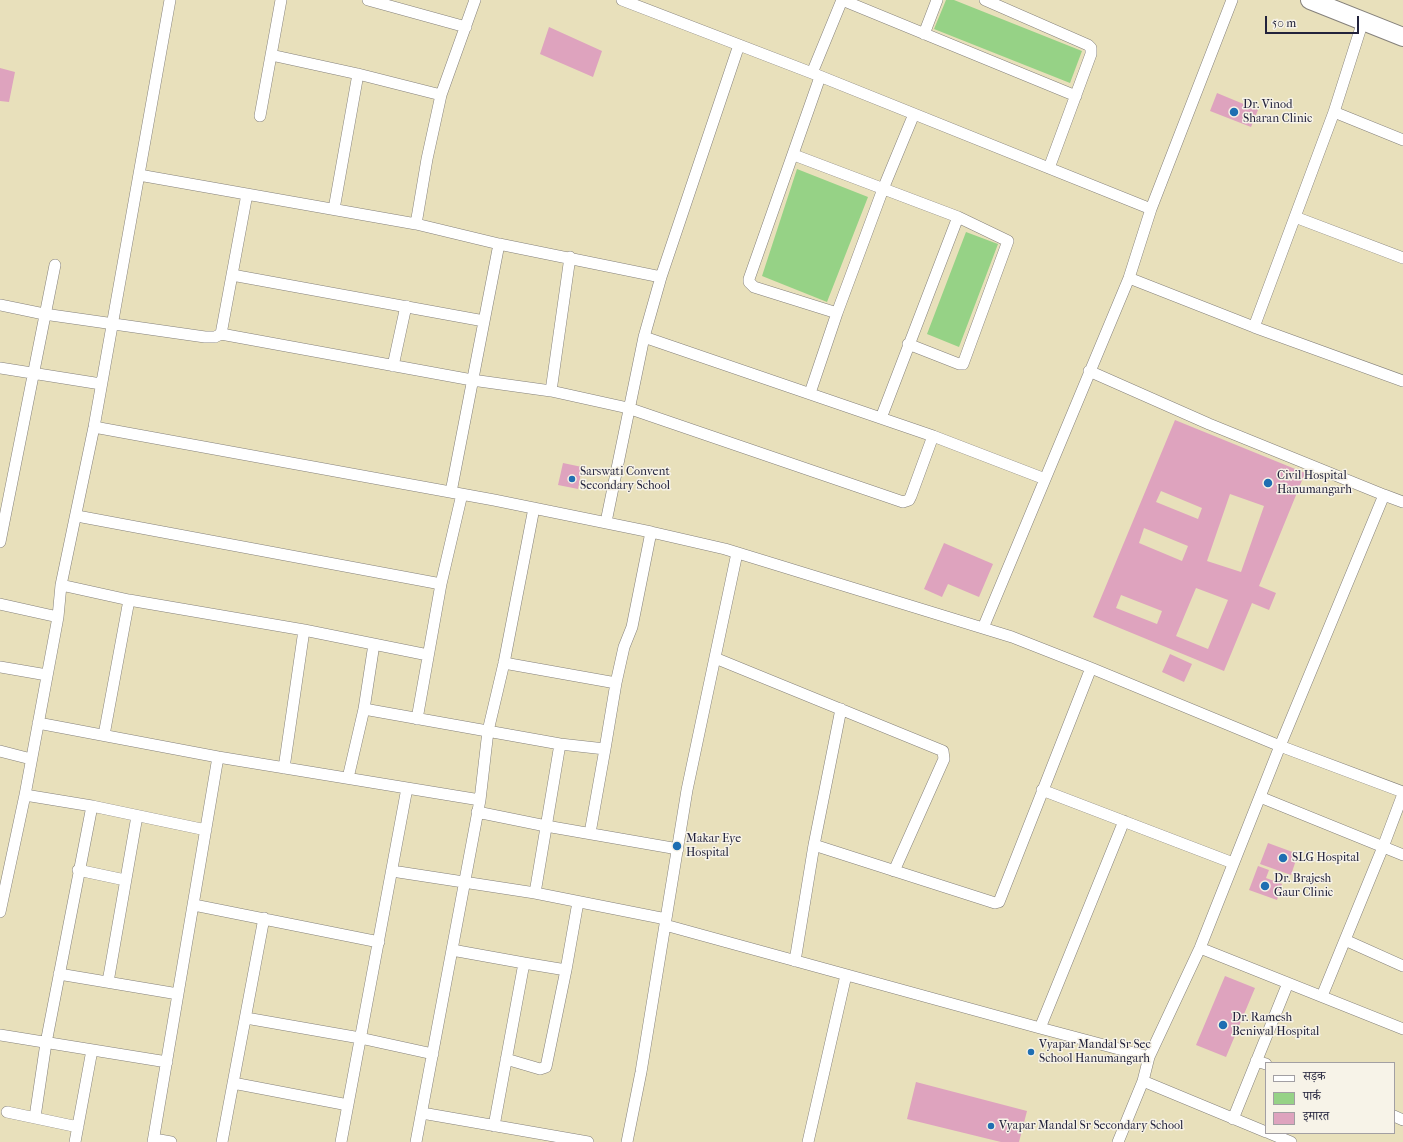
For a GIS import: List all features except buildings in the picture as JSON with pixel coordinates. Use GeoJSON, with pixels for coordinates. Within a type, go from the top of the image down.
{"type":"FeatureCollection","features":[{"type":"Feature","properties":{"kind":"main road"},"geometry":{"type":"LineString","coordinates":[[1310,0],[1403,37]]}},
{"type":"Feature","properties":{"kind":"street"},"geometry":{"type":"LineString","coordinates":[[0,912],[25,795],[58,617],[61,585],[77,516],[94,427],[170,0]]}},
{"type":"Feature","properties":{"kind":"street"},"geometry":{"type":"LineString","coordinates":[[260,116],[281,0]]}},
{"type":"Feature","properties":{"kind":"street"},"geometry":{"type":"LineString","coordinates":[[368,0],[384,2],[466,27]]}},
{"type":"Feature","properties":{"kind":"street"},"geometry":{"type":"LineString","coordinates":[[416,224],[427,159],[441,95],[475,0]]}},
{"type":"Feature","properties":{"kind":"street"},"geometry":{"type":"LineString","coordinates":[[622,0],[816,75],[1151,209]]}},
{"type":"Feature","properties":{"kind":"street"},"geometry":{"type":"LineString","coordinates":[[837,313],[754,287],[749,282],[749,276],[794,155],[816,75],[842,0],[1076,96]]}},
{"type":"Feature","properties":{"kind":"street"},"geometry":{"type":"LineString","coordinates":[[924,34],[937,0]]}},
{"type":"Feature","properties":{"kind":"street"},"geometry":{"type":"LineString","coordinates":[[985,0],[1089,46],[1091,54],[1049,168]]}},
{"type":"Feature","properties":{"kind":"street"},"geometry":{"type":"LineString","coordinates":[[983,628],[1089,371],[1130,278],[1151,209],[1232,0]]}},
{"type":"Feature","properties":{"kind":"street"},"geometry":{"type":"LineString","coordinates":[[1254,327],[1334,112],[1363,21]]}},
{"type":"Feature","properties":{"kind":"street"},"geometry":{"type":"LineString","coordinates":[[606,522],[628,408],[644,337],[661,277],[739,45]]}},
{"type":"Feature","properties":{"kind":"street"},"geometry":{"type":"LineString","coordinates":[[271,55],[358,74],[441,95]]}},
{"type":"Feature","properties":{"kind":"street"},"geometry":{"type":"LineString","coordinates":[[334,209],[358,74]]}},
{"type":"Feature","properties":{"kind":"street"},"geometry":{"type":"LineString","coordinates":[[1334,112],[1403,140]]}},
{"type":"Feature","properties":{"kind":"street"},"geometry":{"type":"LineString","coordinates":[[810,393],[837,313],[883,189],[914,114]]}},
{"type":"Feature","properties":{"kind":"street"},"geometry":{"type":"LineString","coordinates":[[794,155],[958,217],[1008,240],[1009,243],[964,363],[959,364],[908,344]]}},
{"type":"Feature","properties":{"kind":"street"},"geometry":{"type":"LineString","coordinates":[[139,175],[416,224],[499,244],[570,257],[661,277]]}},
{"type":"Feature","properties":{"kind":"street"},"geometry":{"type":"LineString","coordinates":[[221,334],[248,194]]}},
{"type":"Feature","properties":{"kind":"street"},"geometry":{"type":"LineString","coordinates":[[881,418],[908,344],[958,217]]}},
{"type":"Feature","properties":{"kind":"street"},"geometry":{"type":"LineString","coordinates":[[1295,217],[1403,258]]}},
{"type":"Feature","properties":{"kind":"street"},"geometry":{"type":"LineString","coordinates":[[417,720],[457,493],[472,380],[499,244]]}},
{"type":"Feature","properties":{"kind":"street"},"geometry":{"type":"LineString","coordinates":[[551,391],[570,257]]}},
{"type":"Feature","properties":{"kind":"street"},"geometry":{"type":"LineString","coordinates":[[0,542],[4,499],[32,374],[54,265]]}},
{"type":"Feature","properties":{"kind":"street"},"geometry":{"type":"LineString","coordinates":[[232,275],[484,321]]}},
{"type":"Feature","properties":{"kind":"street"},"geometry":{"type":"LineString","coordinates":[[1130,278],[1254,327],[1403,381]]}},
{"type":"Feature","properties":{"kind":"street"},"geometry":{"type":"LineString","coordinates":[[0,305],[44,314],[205,337],[215,337],[221,334],[472,380],[551,391],[628,408],[903,502],[910,500],[933,436]]}},
{"type":"Feature","properties":{"kind":"street"},"geometry":{"type":"LineString","coordinates":[[393,366],[406,306]]}},
{"type":"Feature","properties":{"kind":"street"},"geometry":{"type":"LineString","coordinates":[[644,337],[933,436],[1045,479]]}},
{"type":"Feature","properties":{"kind":"street"},"geometry":{"type":"LineString","coordinates":[[0,368],[101,384]]}},
{"type":"Feature","properties":{"kind":"street"},"geometry":{"type":"LineString","coordinates":[[1089,371],[1209,424],[1403,502]]}},
{"type":"Feature","properties":{"kind":"street"},"geometry":{"type":"LineString","coordinates":[[94,427],[457,493],[606,522],[737,553],[1012,637],[1280,746],[1403,793],[1383,847],[1322,996]]}},
{"type":"Feature","properties":{"kind":"street"},"geometry":{"type":"LineString","coordinates":[[1118,1142],[1143,1081],[1149,1057],[1200,948],[1280,746],[1384,495]]}},
{"type":"Feature","properties":{"kind":"street"},"geometry":{"type":"LineString","coordinates":[[416,1142],[463,883],[480,800],[488,731],[504,663],[534,508]]}},
{"type":"Feature","properties":{"kind":"street"},"geometry":{"type":"LineString","coordinates":[[77,516],[441,584]]}},
{"type":"Feature","properties":{"kind":"street"},"geometry":{"type":"LineString","coordinates":[[590,833],[616,683],[624,649],[632,627],[651,532]]}},
{"type":"Feature","properties":{"kind":"street"},"geometry":{"type":"LineString","coordinates":[[627,1142],[641,1072],[687,790],[737,553]]}},
{"type":"Feature","properties":{"kind":"street"},"geometry":{"type":"LineString","coordinates":[[61,585],[129,600],[304,630],[428,654]]}},
{"type":"Feature","properties":{"kind":"street"},"geometry":{"type":"LineString","coordinates":[[104,736],[129,600]]}},
{"type":"Feature","properties":{"kind":"street"},"geometry":{"type":"LineString","coordinates":[[0,604],[58,617]]}},
{"type":"Feature","properties":{"kind":"street"},"geometry":{"type":"LineString","coordinates":[[284,768],[304,630]]}},
{"type":"Feature","properties":{"kind":"street"},"geometry":{"type":"LineString","coordinates":[[348,778],[364,709],[374,644]]}},
{"type":"Feature","properties":{"kind":"street"},"geometry":{"type":"LineString","coordinates":[[715,658],[944,753],[944,759],[894,871]]}},
{"type":"Feature","properties":{"kind":"street"},"geometry":{"type":"LineString","coordinates":[[504,663],[616,683]]}},
{"type":"Feature","properties":{"kind":"street"},"geometry":{"type":"LineString","coordinates":[[0,667],[47,675]]}},
{"type":"Feature","properties":{"kind":"street"},"geometry":{"type":"LineString","coordinates":[[814,845],[997,903],[1002,897],[1042,790],[1091,668]]}},
{"type":"Feature","properties":{"kind":"street"},"geometry":{"type":"LineString","coordinates":[[364,709],[417,720],[560,744],[605,749]]}},
{"type":"Feature","properties":{"kind":"street"},"geometry":{"type":"LineString","coordinates":[[795,961],[814,845],[841,709]]}},
{"type":"Feature","properties":{"kind":"street"},"geometry":{"type":"LineString","coordinates":[[38,723],[218,757],[480,800]]}},
{"type":"Feature","properties":{"kind":"street"},"geometry":{"type":"LineString","coordinates":[[535,893],[560,744]]}},
{"type":"Feature","properties":{"kind":"street"},"geometry":{"type":"LineString","coordinates":[[0,751],[31,759]]}},
{"type":"Feature","properties":{"kind":"street"},"geometry":{"type":"LineString","coordinates":[[171,1142],[153,1140],[218,757]]}},
{"type":"Feature","properties":{"kind":"street"},"geometry":{"type":"LineString","coordinates":[[340,1142],[407,788]]}},
{"type":"Feature","properties":{"kind":"street"},"geometry":{"type":"LineString","coordinates":[[1042,790],[1233,863]]}},
{"type":"Feature","properties":{"kind":"street"},"geometry":{"type":"LineString","coordinates":[[25,795],[92,806],[206,830]]}},
{"type":"Feature","properties":{"kind":"street"},"geometry":{"type":"LineString","coordinates":[[1260,797],[1403,855]]}},
{"type":"Feature","properties":{"kind":"street"},"geometry":{"type":"LineString","coordinates":[[34,1117],[78,870],[92,806]]}},
{"type":"Feature","properties":{"kind":"street"},"geometry":{"type":"LineString","coordinates":[[477,812],[546,826],[678,849]]}},
{"type":"Feature","properties":{"kind":"street"},"geometry":{"type":"LineString","coordinates":[[108,982],[137,816]]}},
{"type":"Feature","properties":{"kind":"street"},"geometry":{"type":"LineString","coordinates":[[1040,1028],[1124,821]]}},
{"type":"Feature","properties":{"kind":"street"},"geometry":{"type":"LineString","coordinates":[[78,870],[125,880]]}},
{"type":"Feature","properties":{"kind":"street"},"geometry":{"type":"LineString","coordinates":[[392,871],[535,893],[666,922],[795,961],[1149,1057]]}},
{"type":"Feature","properties":{"kind":"street"},"geometry":{"type":"LineString","coordinates":[[506,1059],[540,1069],[546,1067],[578,902]]}},
{"type":"Feature","properties":{"kind":"street"},"geometry":{"type":"LineString","coordinates":[[194,905],[379,942]]}},
{"type":"Feature","properties":{"kind":"street"},"geometry":{"type":"LineString","coordinates":[[222,1142],[264,918]]}},
{"type":"Feature","properties":{"kind":"street"},"geometry":{"type":"LineString","coordinates":[[1345,940],[1403,966]]}},
{"type":"Feature","properties":{"kind":"street"},"geometry":{"type":"LineString","coordinates":[[1200,948],[1403,1028]]}},
{"type":"Feature","properties":{"kind":"street"},"geometry":{"type":"LineString","coordinates":[[452,950],[566,970]]}},
{"type":"Feature","properties":{"kind":"street"},"geometry":{"type":"LineString","coordinates":[[494,1126],[524,963]]}},
{"type":"Feature","properties":{"kind":"street"},"geometry":{"type":"LineString","coordinates":[[59,974],[178,994]]}},
{"type":"Feature","properties":{"kind":"street"},"geometry":{"type":"LineString","coordinates":[[808,1142],[846,975]]}},
{"type":"Feature","properties":{"kind":"street"},"geometry":{"type":"LineString","coordinates":[[1233,1119],[1261,1062],[1288,983]]}},
{"type":"Feature","properties":{"kind":"street"},"geometry":{"type":"LineString","coordinates":[[246,1018],[360,1038],[433,1054]]}},
{"type":"Feature","properties":{"kind":"street"},"geometry":{"type":"LineString","coordinates":[[0,1035],[167,1062]]}},
{"type":"Feature","properties":{"kind":"street"},"geometry":{"type":"LineString","coordinates":[[75,1142],[92,1050]]}},
{"type":"Feature","properties":{"kind":"street"},"geometry":{"type":"LineString","coordinates":[[1143,1081],[1265,1132]]}},
{"type":"Feature","properties":{"kind":"street"},"geometry":{"type":"LineString","coordinates":[[233,1083],[348,1105]]}},
{"type":"Feature","properties":{"kind":"street"},"geometry":{"type":"LineString","coordinates":[[7,1112],[78,1127]]}},
{"type":"Feature","properties":{"kind":"street"},"geometry":{"type":"LineString","coordinates":[[422,1113],[588,1142]]}},
{"type":"Feature","properties":{"kind":"street"},"geometry":{"type":"LineString","coordinates":[[1271,1134],[1291,1142]]}},
{"type":"Feature","properties":{"kind":"green space"},"geometry":{"type":"Polygon","coordinates":[[[946,0],[954,0],[1082,51],[1070,83],[934,29],[946,0]]]}},
{"type":"Feature","properties":{"kind":"green space"},"geometry":{"type":"Polygon","coordinates":[[[797,169],[868,197],[827,302],[762,276],[797,169]]]}},
{"type":"Feature","properties":{"kind":"green space"},"geometry":{"type":"Polygon","coordinates":[[[966,232],[998,244],[959,347],[927,334],[966,232]]]}},
{"type":"Feature","properties":{"kind":"place","name":"Dr. Vinod Sharan Clinic"},"geometry":{"type":"Point","coordinates":[1234,112]}},
{"type":"Feature","properties":{"kind":"place","name":"Sarswati Convent Secondary School"},"geometry":{"type":"Point","coordinates":[572,479]}},
{"type":"Feature","properties":{"kind":"place","name":"Civil Hospital Hanumangarh"},"geometry":{"type":"Point","coordinates":[1268,483]}},
{"type":"Feature","properties":{"kind":"place","name":"Makar Eye Hospital"},"geometry":{"type":"Point","coordinates":[677,846]}},
{"type":"Feature","properties":{"kind":"place","name":"SLG Hospital"},"geometry":{"type":"Point","coordinates":[1283,858]}},
{"type":"Feature","properties":{"kind":"place","name":"Dr. Brajesh Gaur Clinic"},"geometry":{"type":"Point","coordinates":[1265,886]}},
{"type":"Feature","properties":{"kind":"place","name":"Dr. Ramesh Beniwal Hospital"},"geometry":{"type":"Point","coordinates":[1223,1025]}},
{"type":"Feature","properties":{"kind":"place","name":"Vyapar Mandal Sr Sec School Hanumangarh"},"geometry":{"type":"Point","coordinates":[1031,1052]}},
{"type":"Feature","properties":{"kind":"place","name":"Vyapar Mandal Sr Secondary School"},"geometry":{"type":"Point","coordinates":[991,1126]}}]}
